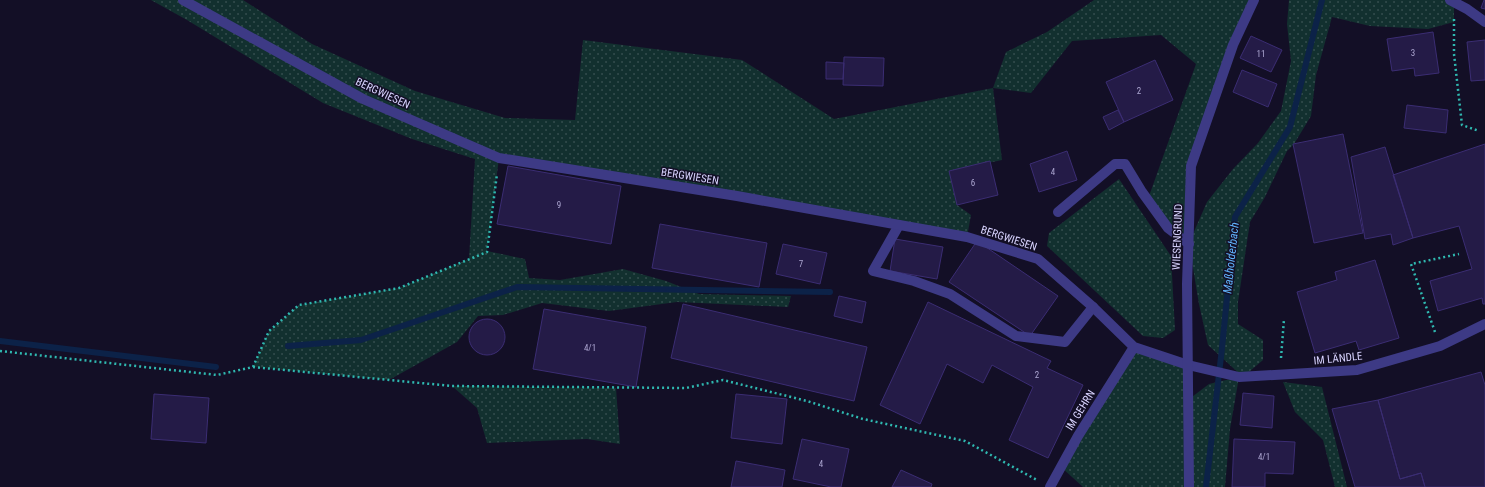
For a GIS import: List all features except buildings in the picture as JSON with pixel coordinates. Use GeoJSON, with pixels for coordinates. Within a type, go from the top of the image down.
{"type":"FeatureCollection","features":[{"type":"Feature","properties":{"kind":"street","name":"BERGWIESEN"},"geometry":{"type":"LineString","coordinates":[[183,0],[363,99],[499,158],[737,196],[967,237],[1038,259],[1093,307],[1134,346],[1188,365]]}},
{"type":"Feature","properties":{"kind":"street","name":"WIESENGRUND"},"geometry":{"type":"LineString","coordinates":[[1189,487],[1187,284],[1191,166],[1233,44],[1254,0]]}},
{"type":"Feature","properties":{"kind":"street"},"geometry":{"type":"LineString","coordinates":[[1452,1],[1467,9],[1485,22]]}},
{"type":"Feature","properties":{"kind":"street"},"geometry":{"type":"LineString","coordinates":[[1058,212],[1115,164],[1125,164],[1142,192],[1168,228],[1189,244]]}},
{"type":"Feature","properties":{"kind":"street"},"geometry":{"type":"LineString","coordinates":[[899,225],[873,271],[950,294],[1016,336],[1065,342],[1093,307]]}},
{"type":"Feature","properties":{"kind":"street","name":"IM LÄNDLE"},"geometry":{"type":"LineString","coordinates":[[1188,365],[1239,377],[1357,370],[1440,346],[1485,324]]}},
{"type":"Feature","properties":{"kind":"street","name":"IM GEHRN"},"geometry":{"type":"LineString","coordinates":[[1046,485],[1134,346]]}},
{"type":"Feature","properties":{"kind":"path"},"geometry":{"type":"LineString","coordinates":[[1452,1],[1454,54],[1462,125],[1480,130]]}},
{"type":"Feature","properties":{"kind":"path"},"geometry":{"type":"LineString","coordinates":[[253,367],[269,331],[299,305],[399,288],[487,252],[499,158]]}},
{"type":"Feature","properties":{"kind":"path"},"geometry":{"type":"LineString","coordinates":[[1440,346],[1411,264],[1459,254]]}},
{"type":"Feature","properties":{"kind":"path"},"geometry":{"type":"LineString","coordinates":[[1280,375],[1284,319]]}},
{"type":"Feature","properties":{"kind":"path"},"geometry":{"type":"LineString","coordinates":[[0,351],[217,375],[253,367],[452,386],[686,388],[723,380],[807,401],[863,419],[965,441],[1046,485]]}},
{"type":"Feature","properties":{"kind":"green space"},"geometry":{"type":"Polygon","coordinates":[[[151,0],[243,0],[312,44],[415,91],[505,118],[575,120],[583,40],[742,60],[834,119],[993,88],[1002,160],[949,171],[957,205],[971,215],[967,237],[499,158],[487,251],[525,259],[529,278],[560,280],[623,269],[666,281],[699,294],[791,296],[788,307],[677,302],[609,311],[542,303],[503,315],[478,316],[457,342],[389,380],[253,367],[269,331],[299,305],[399,288],[469,259],[475,159],[412,139],[323,103],[187,20],[151,0]]]}},
{"type":"Feature","properties":{"kind":"green space"},"geometry":{"type":"Polygon","coordinates":[[[1094,0],[1254,0],[1191,166],[1189,243],[1207,202],[1233,169],[1258,143],[1281,111],[1291,61],[1287,24],[1289,0],[1450,0],[1454,3],[1454,22],[1428,29],[1370,26],[1332,17],[1316,75],[1311,116],[1294,144],[1287,151],[1265,197],[1250,222],[1238,302],[1238,324],[1263,340],[1263,360],[1243,377],[1208,345],[1199,304],[1189,244],[1148,199],[1196,64],[1161,35],[1072,41],[1031,93],[993,88],[1006,52],[1047,32],[1094,0]]]}},
{"type":"Feature","properties":{"kind":"green space"},"geometry":{"type":"Polygon","coordinates":[[[1119,179],[1171,256],[1175,330],[1163,338],[1143,336],[1047,246],[1049,233],[1119,179]]]}},
{"type":"Feature","properties":{"kind":"green space"},"geometry":{"type":"Polygon","coordinates":[[[1134,347],[1188,365],[1188,400],[1209,384],[1239,377],[1230,429],[1225,487],[1083,487],[1061,467],[1134,347]]]}},
{"type":"Feature","properties":{"kind":"green space"},"geometry":{"type":"Polygon","coordinates":[[[1283,382],[1322,387],[1347,487],[1335,487],[1323,440],[1295,412],[1283,382]]]}},
{"type":"Feature","properties":{"kind":"green space"},"geometry":{"type":"Polygon","coordinates":[[[452,386],[616,388],[620,444],[587,439],[487,443],[477,408],[452,386]]]}},
{"type":"Feature","properties":{"kind":"waterway","name":"Maßholderbach"},"geometry":{"type":"LineString","coordinates":[[1206,487],[1235,217],[1290,127],[1322,0]]}},
{"type":"Feature","properties":{"kind":"waterway"},"geometry":{"type":"LineString","coordinates":[[288,346],[361,340],[517,287],[830,292]]}},
{"type":"Feature","properties":{"kind":"waterway"},"geometry":{"type":"LineString","coordinates":[[0,341],[216,367]]}}]}
